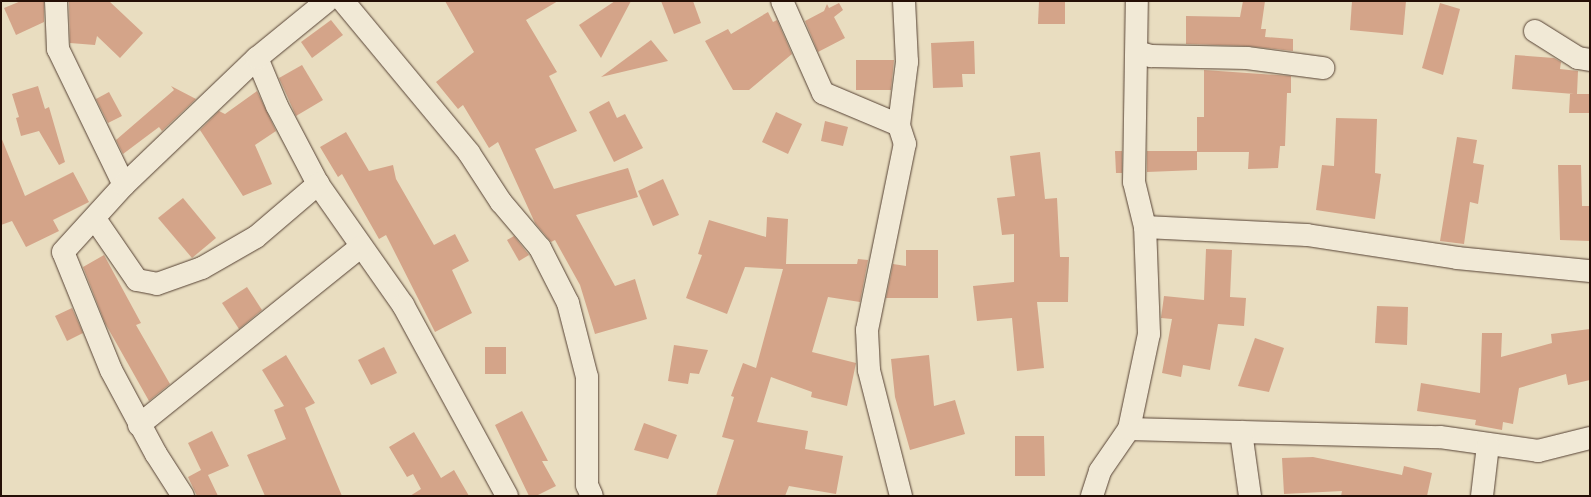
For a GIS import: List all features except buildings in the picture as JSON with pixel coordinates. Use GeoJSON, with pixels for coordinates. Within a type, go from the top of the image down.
{"type":"FeatureCollection","features":[{"type":"Feature","properties":{"kind":"street"},"geometry":{"type":"LineString","coordinates":[[56,1],[58,49],[124,185]]}},
{"type":"Feature","properties":{"kind":"street"},"geometry":{"type":"LineString","coordinates":[[183,496],[139,425],[111,370],[63,252],[124,185],[257,58],[327,1]]}},
{"type":"Feature","properties":{"kind":"street"},"geometry":{"type":"LineString","coordinates":[[343,1],[469,153],[501,202],[540,248],[568,303],[587,377],[587,485],[592,496]]}},
{"type":"Feature","properties":{"kind":"street"},"geometry":{"type":"LineString","coordinates":[[782,1],[823,92],[899,125]]}},
{"type":"Feature","properties":{"kind":"street"},"geometry":{"type":"LineString","coordinates":[[901,496],[869,370],[867,330],[905,144],[899,125],[907,62],[904,1]]}},
{"type":"Feature","properties":{"kind":"street"},"geometry":{"type":"LineString","coordinates":[[1092,496],[1100,471],[1129,429],[1149,334],[1144,227],[1134,182],[1137,1]]}},
{"type":"Feature","properties":{"kind":"street"},"geometry":{"type":"LineString","coordinates":[[1535,31],[1578,58],[1590,60]]}},
{"type":"Feature","properties":{"kind":"street"},"geometry":{"type":"LineString","coordinates":[[1137,52],[1151,56],[1246,58],[1323,68]]}},
{"type":"Feature","properties":{"kind":"street"},"geometry":{"type":"LineString","coordinates":[[257,58],[277,106],[318,184],[360,247],[403,305],[507,496]]}},
{"type":"Feature","properties":{"kind":"street"},"geometry":{"type":"LineString","coordinates":[[95,218],[137,280],[157,284],[202,268],[256,237],[318,184]]}},
{"type":"Feature","properties":{"kind":"street"},"geometry":{"type":"LineString","coordinates":[[1144,227],[1307,235],[1457,258],[1590,271]]}},
{"type":"Feature","properties":{"kind":"street"},"geometry":{"type":"LineString","coordinates":[[139,425],[360,247]]}},
{"type":"Feature","properties":{"kind":"street"},"geometry":{"type":"LineString","coordinates":[[1129,429],[1440,437],[1538,452],[1590,438]]}},
{"type":"Feature","properties":{"kind":"street"},"geometry":{"type":"LineString","coordinates":[[1241,432],[1250,496]]}},
{"type":"Feature","properties":{"kind":"street"},"geometry":{"type":"LineString","coordinates":[[1482,496],[1488,445]]}}]}
